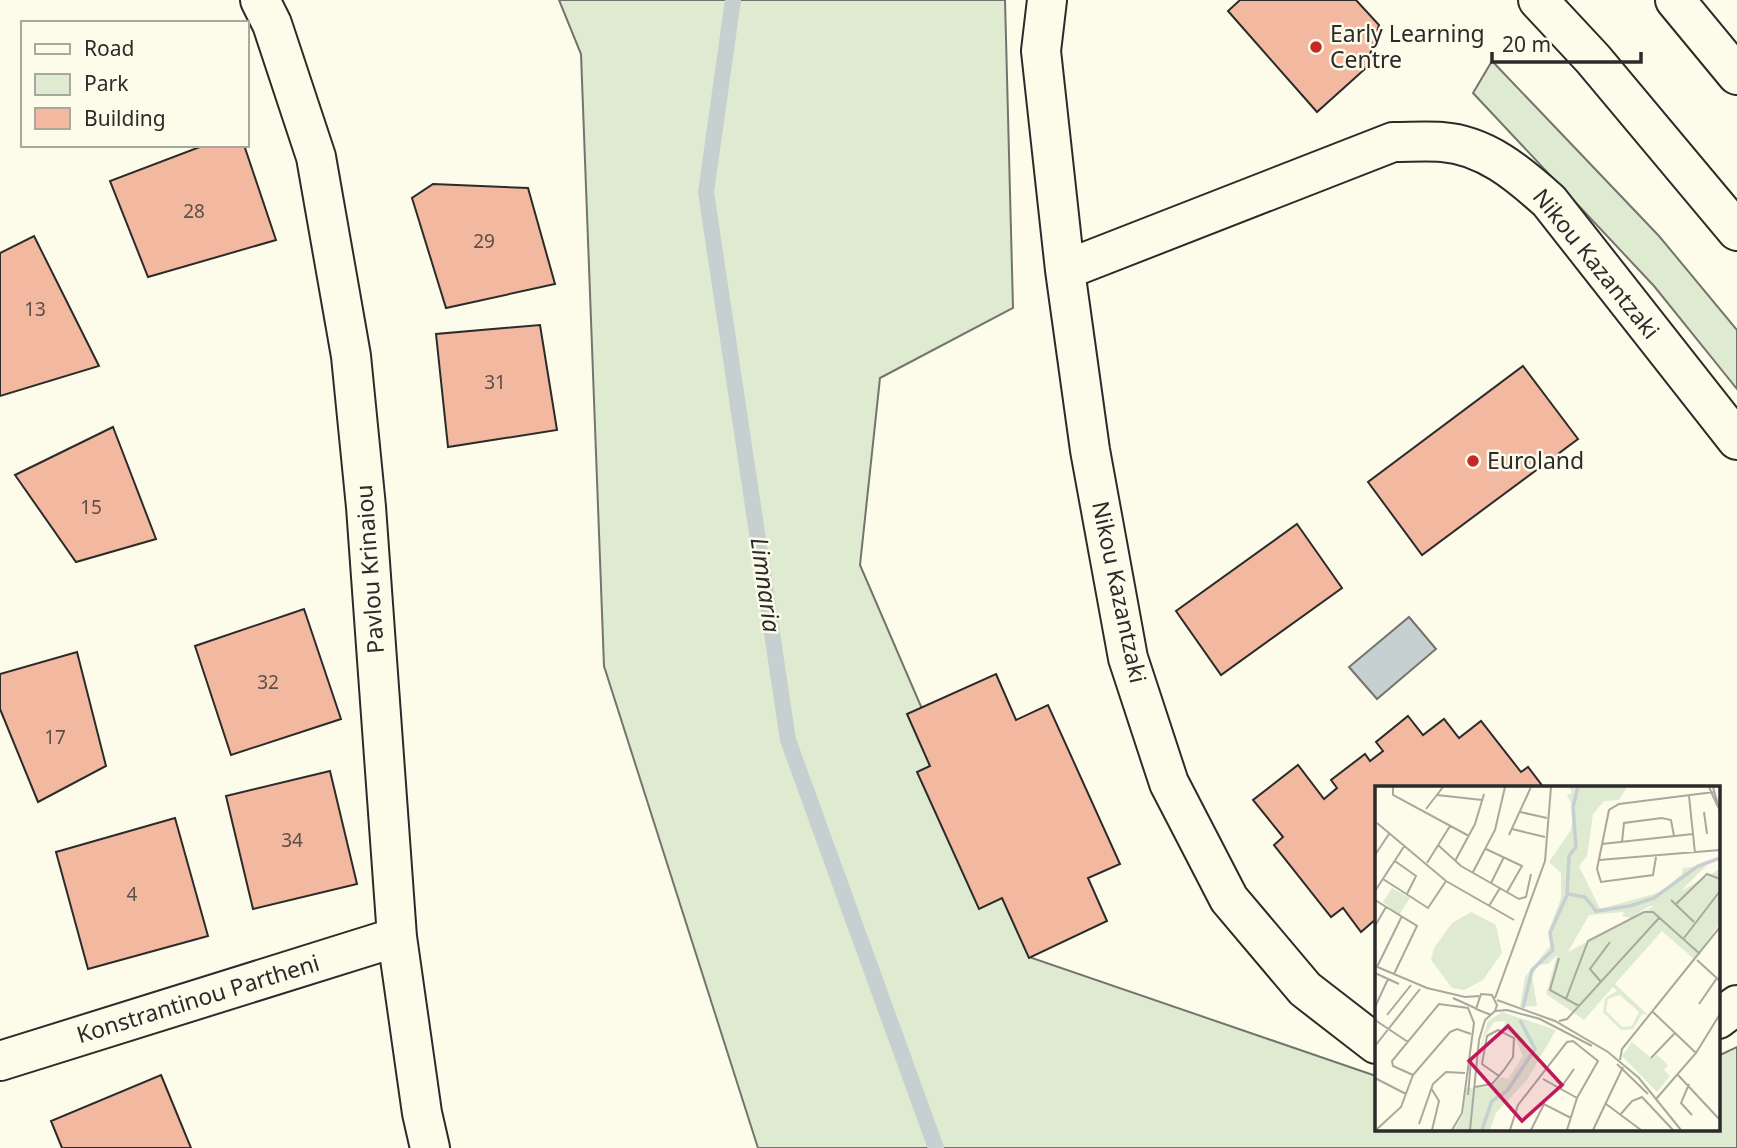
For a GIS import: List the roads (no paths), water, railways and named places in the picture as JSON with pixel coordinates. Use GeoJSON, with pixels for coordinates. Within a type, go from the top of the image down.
{"type":"FeatureCollection","features":[{"type":"Feature","properties":{"kind":"main road","name":"Pavlou Krinaiou"},"geometry":{"type":"LineString","coordinates":[[260,0],[272,24],[316,157],[351,356],[366,507],[397,937],[422,1113],[430,1148]]}},
{"type":"Feature","properties":{"kind":"main road","name":"Nikou Kazantzaki"},"geometry":{"type":"LineString","coordinates":[[1047,0],[1041,51],[1065,270],[1090,450],[1128,659],[1169,783],[1229,899],[1305,989],[1375,1042]]}},
{"type":"Feature","properties":{"kind":"main road"},"geometry":{"type":"LineString","coordinates":[[1538,0],[1593,59],[1737,231]]}},
{"type":"Feature","properties":{"kind":"main road"},"geometry":{"type":"LineString","coordinates":[[1675,0],[1737,75]]}},
{"type":"Feature","properties":{"kind":"main road","name":"Nikou Kazantzaki"},"geometry":{"type":"LineString","coordinates":[[1065,270],[1394,142],[1445,142],[1480,152],[1515,170],[1549,201],[1737,440]]}},
{"type":"Feature","properties":{"kind":"main road","name":"Konstrantinou Partheni"},"geometry":{"type":"LineString","coordinates":[[0,1061],[397,937]]}},
{"type":"Feature","properties":{"kind":"main road"},"geometry":{"type":"LineString","coordinates":[[1720,1018],[1737,1005]]}},
{"type":"Feature","properties":{"kind":"waterway","name":"Limnaria"},"geometry":{"type":"LineString","coordinates":[[733,0],[706,192],[788,740],[936,1148]]}},
{"type":"Feature","properties":{"kind":"place","name":"Early Learning Centre"},"geometry":{"type":"Point","coordinates":[1316,47]}},
{"type":"Feature","properties":{"kind":"place","name":"Euroland"},"geometry":{"type":"Point","coordinates":[1473,461]}}]}
